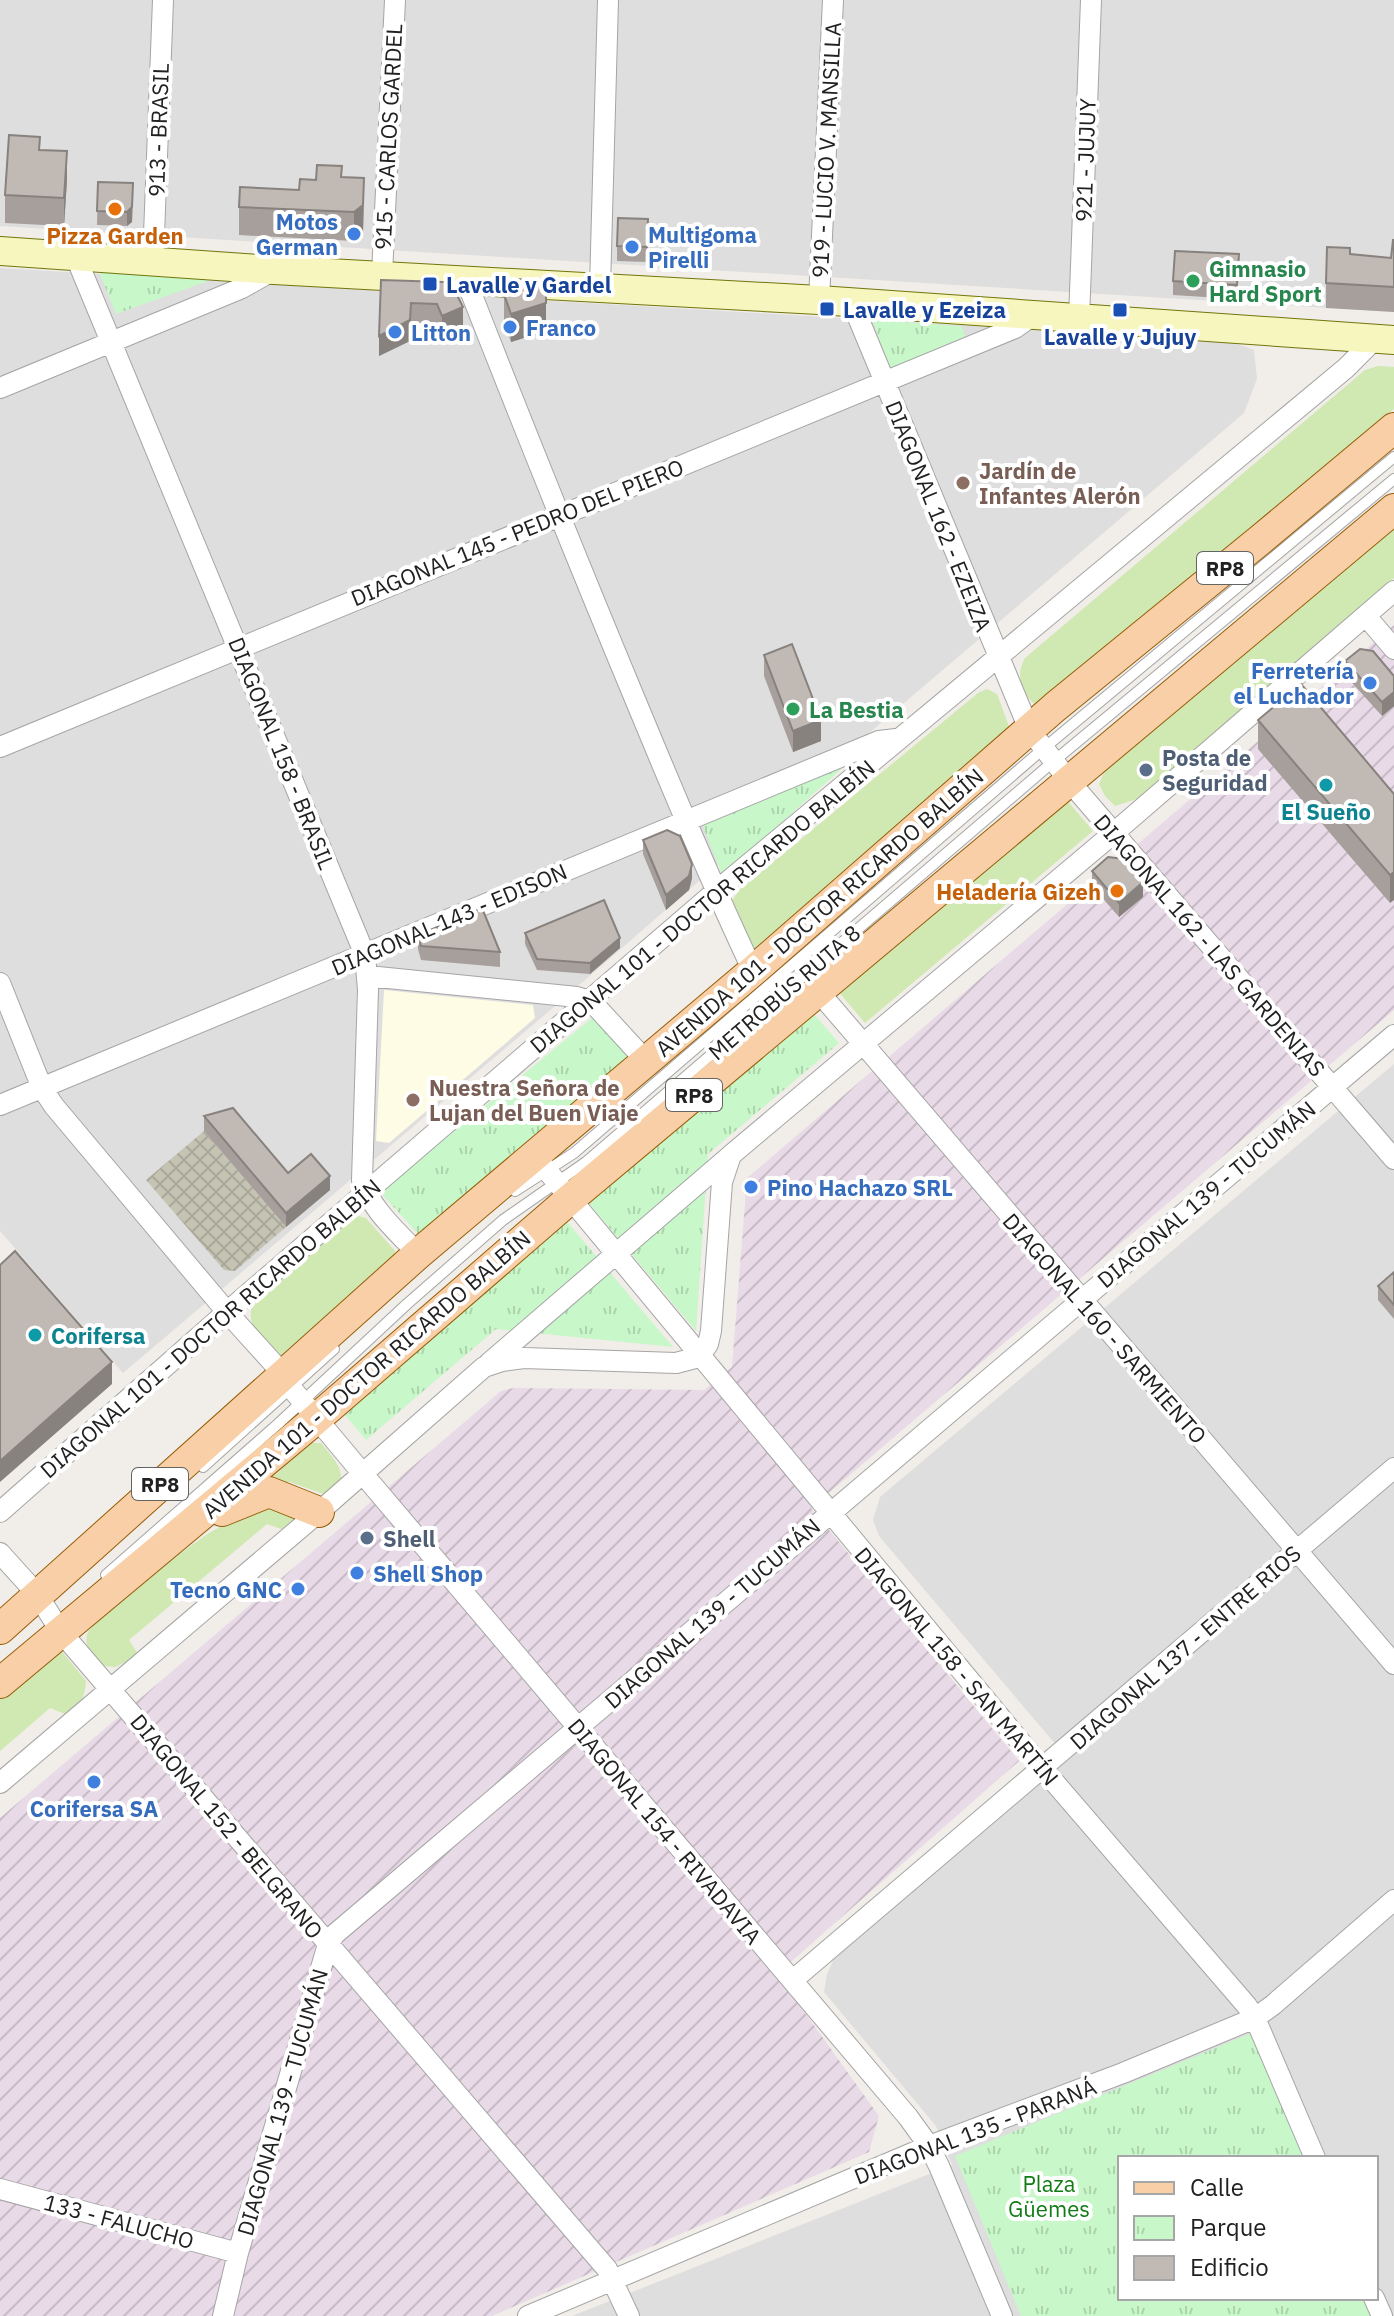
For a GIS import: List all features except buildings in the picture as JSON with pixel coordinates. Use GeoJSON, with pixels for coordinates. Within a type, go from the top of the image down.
{"type":"FeatureCollection","features":[{"type":"Feature","properties":{"kind":"main road"},"geometry":{"type":"LineString","coordinates":[[0,251],[274,270],[819,300],[1384,340]]}},
{"type":"Feature","properties":{"kind":"main road","name":"AVENIDA 101 - DOCTOR RICARDO BALBÍN"},"geometry":{"type":"LineString","coordinates":[[11,1630],[48,1616],[201,1517],[418,1254],[552,1177],[818,991],[1049,755],[1394,428]]}},
{"type":"Feature","properties":{"kind":"main road","name":"AVENIDA 101 - DOCTOR RICARDO BALBÍN"},"geometry":{"type":"LineString","coordinates":[[0,1683],[48,1616],[552,1177],[647,1062],[753,971],[1394,509]]}},
{"type":"Feature","properties":{"kind":"main road"},"geometry":{"type":"LineString","coordinates":[[201,1517],[269,1492],[319,1512]]}},
{"type":"Feature","properties":{"kind":"street","name":"913 - BRASIL"},"geometry":{"type":"LineString","coordinates":[[153,261],[163,0]]}},
{"type":"Feature","properties":{"kind":"street","name":"915 - CARLOS GARDEL"},"geometry":{"type":"LineString","coordinates":[[382,275],[395,0]]}},
{"type":"Feature","properties":{"kind":"street"},"geometry":{"type":"LineString","coordinates":[[600,287],[608,0]]}},
{"type":"Feature","properties":{"kind":"street","name":"919 - LUCIO V. MANSILLA"},"geometry":{"type":"LineString","coordinates":[[819,300],[833,0]]}},
{"type":"Feature","properties":{"kind":"street","name":"921 - JUJUY"},"geometry":{"type":"LineString","coordinates":[[1079,319],[1091,0]]}},
{"type":"Feature","properties":{"kind":"street","name":"DIAGONAL 158 - BRASIL"},"geometry":{"type":"LineString","coordinates":[[75,255],[365,955],[368,976],[362,1166],[366,1192]]}},
{"type":"Feature","properties":{"kind":"street"},"geometry":{"type":"LineString","coordinates":[[0,388],[242,288],[274,270]]}},
{"type":"Feature","properties":{"kind":"street"},"geometry":{"type":"LineString","coordinates":[[466,280],[559,515],[715,892],[753,971]]}},
{"type":"Feature","properties":{"kind":"street","name":"DIAGONAL 162 - EZEIZA"},"geometry":{"type":"LineString","coordinates":[[852,303],[998,658],[1049,755]]}},
{"type":"Feature","properties":{"kind":"street","name":"DIAGONAL 145 - PEDRO DEL PIERO"},"geometry":{"type":"LineString","coordinates":[[0,747],[1015,328],[1032,316]]}},
{"type":"Feature","properties":{"kind":"street","name":"DIAGONAL 101 - DOCTOR RICARDO BALBÍN"},"geometry":{"type":"LineString","coordinates":[[0,1512],[715,892],[1346,368],[1384,340]]}},
{"type":"Feature","properties":{"kind":"street"},"geometry":{"type":"LineString","coordinates":[[4,1772],[319,1512],[731,1155],[1115,832],[1394,591]]}},
{"type":"Feature","properties":{"kind":"street"},"geometry":{"type":"LineString","coordinates":[[1366,616],[1394,649]]}},
{"type":"Feature","properties":{"kind":"street","name":"DIAGONAL 143 - EDISON"},"geometry":{"type":"LineString","coordinates":[[0,1105],[685,819],[879,741],[900,738]]}},
{"type":"Feature","properties":{"kind":"street","name":"DIAGONAL 162 - LAS GARDENIAS"},"geometry":{"type":"LineString","coordinates":[[1049,755],[1394,1159]]}},
{"type":"Feature","properties":{"kind":"street"},"geometry":{"type":"LineString","coordinates":[[368,976],[577,997],[591,1001],[647,1062]]}},
{"type":"Feature","properties":{"kind":"street","name":"DIAGONAL 154 - RIVADAVIA"},"geometry":{"type":"LineString","coordinates":[[0,983],[42,1088],[54,1106],[793,1980],[929,2146],[1002,2316]]}},
{"type":"Feature","properties":{"kind":"street","name":"DIAGONAL 160 - SARMIENTO"},"geometry":{"type":"LineString","coordinates":[[818,991],[1394,1664]]}},
{"type":"Feature","properties":{"kind":"street","name":"DIAGONAL 139 - TUCUMÁN"},"geometry":{"type":"LineString","coordinates":[[223,2316],[238,2253],[328,1944],[335,1934],[1394,1035]]}},
{"type":"Feature","properties":{"kind":"street"},"geometry":{"type":"LineString","coordinates":[[484,1367],[524,1358],[676,1363],[699,1357],[708,1344],[711,1331],[722,1182],[731,1155]]}},
{"type":"Feature","properties":{"kind":"street","name":"DIAGONAL 158 - SAN MARTÍN"},"geometry":{"type":"LineString","coordinates":[[552,1177],[1043,1769],[1255,2018],[1314,2156]]}},
{"type":"Feature","properties":{"kind":"street"},"geometry":{"type":"LineString","coordinates":[[366,1192],[376,1208],[418,1254]]}},
{"type":"Feature","properties":{"kind":"street","name":"DIAGONAL 137 - ENTRE RIOS"},"geometry":{"type":"LineString","coordinates":[[793,1980],[1394,1468]]}},
{"type":"Feature","properties":{"kind":"street","name":"DIAGONAL 152 - BELGRANO"},"geometry":{"type":"LineString","coordinates":[[0,1553],[48,1616],[614,2280],[629,2316]]}},
{"type":"Feature","properties":{"kind":"street","name":"DIAGONAL 135 - PARANÁ"},"geometry":{"type":"LineString","coordinates":[[528,2316],[929,2146],[1123,2073],[1255,2018],[1394,1900]]}},
{"type":"Feature","properties":{"kind":"street","name":"133 - FALUCHO"},"geometry":{"type":"LineString","coordinates":[[0,2189],[238,2253]]}},
{"type":"Feature","properties":{"kind":"lane","name":"METROBÚS RUTA 8"},"geometry":{"type":"LineString","coordinates":[[505,1199],[586,1162],[1394,457]]}},
{"type":"Feature","properties":{"kind":"lane","name":"METROBÚS RUTA 8"},"geometry":{"type":"LineString","coordinates":[[552,1177],[574,1153],[1049,755],[1394,479]]}},
{"type":"Feature","properties":{"kind":"lane"},"geometry":{"type":"LineString","coordinates":[[101,1580],[298,1396],[348,1336]]}},
{"type":"Feature","properties":{"kind":"lane"},"geometry":{"type":"LineString","coordinates":[[197,1472],[298,1396]]}},
{"type":"Feature","properties":{"kind":"lane"},"geometry":{"type":"LineString","coordinates":[[0,1670],[48,1616]]}},
{"type":"Feature","properties":{"kind":"shaded area"},"geometry":{"type":"Polygon","coordinates":[[[0,0],[1394,0],[1394,312],[0,226],[0,0]]]}},
{"type":"Feature","properties":{"kind":"shaded area"},"geometry":{"type":"Polygon","coordinates":[[[0,268],[1229,341],[1254,350],[1257,379],[1244,413],[123,1373],[0,1231],[0,268]]]}},
{"type":"Feature","properties":{"kind":"shaded area"},"geometry":{"type":"Polygon","coordinates":[[[1394,625],[1394,1010],[811,1508],[1019,1761],[777,1974],[879,2116],[869,2152],[492,2316],[0,2316],[0,1818],[501,1391],[513,1388],[704,1390],[732,1367],[747,1178],[1394,625]]]}},
{"type":"Feature","properties":{"kind":"shaded area"},"geometry":{"type":"Polygon","coordinates":[[[384,990],[533,1005],[535,1018],[389,1143],[376,1141],[384,990]]]}},
{"type":"Feature","properties":{"kind":"shaded area"},"geometry":{"type":"Polygon","coordinates":[[[1394,1064],[1394,2316],[572,2316],[952,2165],[936,2126],[824,1992],[827,1974],[835,1957],[1068,1759],[879,1536],[873,1520],[880,1497],[1394,1064]]]}},
{"type":"Feature","properties":{"kind":"shaded area"},"geometry":{"type":"Polygon","coordinates":[[[204,1131],[286,1227],[235,1271],[224,1270],[146,1180],[204,1131]]]}},
{"type":"Feature","properties":{"kind":"green space"},"geometry":{"type":"Polygon","coordinates":[[[98,269],[208,275],[208,281],[116,314],[98,269]]]}},
{"type":"Feature","properties":{"kind":"green space"},"geometry":{"type":"Polygon","coordinates":[[[872,320],[961,326],[966,336],[891,369],[872,320]]]}},
{"type":"Feature","properties":{"kind":"green space"},"geometry":{"type":"Polygon","coordinates":[[[1378,366],[1394,367],[1394,409],[1043,704],[1037,706],[1031,701],[1020,678],[1025,658],[1365,370],[1378,366]]]}},
{"type":"Feature","properties":{"kind":"green space"},"geometry":{"type":"Polygon","coordinates":[[[1394,526],[1394,578],[1137,799],[1115,806],[1105,796],[1099,784],[1104,772],[1394,526]]]}},
{"type":"Feature","properties":{"kind":"green space"},"geometry":{"type":"Polygon","coordinates":[[[987,689],[997,694],[1010,729],[759,951],[749,948],[731,903],[738,891],[978,693],[987,689]]]}},
{"type":"Feature","properties":{"kind":"green space"},"geometry":{"type":"Polygon","coordinates":[[[846,765],[722,875],[701,821],[846,765]]]}},
{"type":"Feature","properties":{"kind":"green space"},"geometry":{"type":"Polygon","coordinates":[[[1065,798],[1093,831],[865,1023],[837,990],[1065,798]]]}},
{"type":"Feature","properties":{"kind":"green space"},"geometry":{"type":"Polygon","coordinates":[[[598,1013],[631,1055],[420,1236],[380,1192],[598,1013]]]}},
{"type":"Feature","properties":{"kind":"green space"},"geometry":{"type":"Polygon","coordinates":[[[813,1013],[839,1043],[708,1154],[696,1331],[587,1201],[813,1013]]]}},
{"type":"Feature","properties":{"kind":"green space"},"geometry":{"type":"Polygon","coordinates":[[[563,1217],[673,1347],[496,1329],[366,1440],[340,1409],[563,1217]]]}},
{"type":"Feature","properties":{"kind":"green space"},"geometry":{"type":"Polygon","coordinates":[[[351,1218],[366,1218],[395,1251],[397,1258],[284,1357],[277,1357],[254,1328],[252,1306],[351,1218]]]}},
{"type":"Feature","properties":{"kind":"green space"},"geometry":{"type":"Polygon","coordinates":[[[311,1443],[321,1443],[333,1458],[341,1474],[340,1486],[326,1495],[290,1482],[267,1482],[311,1443]]]}},
{"type":"Feature","properties":{"kind":"green space"},"geometry":{"type":"Polygon","coordinates":[[[267,1503],[296,1510],[297,1522],[287,1531],[267,1524],[129,1640],[139,1656],[115,1667],[103,1666],[90,1652],[87,1635],[104,1615],[206,1535],[267,1503]]]}},
{"type":"Feature","properties":{"kind":"green space"},"geometry":{"type":"Polygon","coordinates":[[[59,1648],[86,1681],[81,1701],[67,1715],[50,1708],[0,1751],[0,1698],[59,1648]]]}},
{"type":"Feature","properties":{"kind":"green space","name":"Plaza Güemes"},"geometry":{"type":"Polygon","coordinates":[[[1254,2032],[1306,2156],[1118,2156],[1118,2300],[1366,2300],[1372,2316],[1021,2316],[955,2156],[1254,2032]]]}},
{"type":"Feature","properties":{"kind":"place","name":"Pizza Garden"},"geometry":{"type":"Point","coordinates":[115,209]}},
{"type":"Feature","properties":{"kind":"place","name":"Motos German"},"geometry":{"type":"Point","coordinates":[354,234]}},
{"type":"Feature","properties":{"kind":"place","name":"Multigoma Pirelli"},"geometry":{"type":"Point","coordinates":[632,247]}},
{"type":"Feature","properties":{"kind":"place","name":"Gimnasio Hard Sport"},"geometry":{"type":"Point","coordinates":[1193,281]}},
{"type":"Feature","properties":{"kind":"place","name":"Lavalle y Gardel"},"geometry":{"type":"Point","coordinates":[430,284]}},
{"type":"Feature","properties":{"kind":"place","name":"Lavalle y Ezeiza"},"geometry":{"type":"Point","coordinates":[827,309]}},
{"type":"Feature","properties":{"kind":"place","name":"Lavalle y Jujuy"},"geometry":{"type":"Point","coordinates":[1120,310]}},
{"type":"Feature","properties":{"kind":"place","name":"Franco"},"geometry":{"type":"Point","coordinates":[510,327]}},
{"type":"Feature","properties":{"kind":"place","name":"Litton"},"geometry":{"type":"Point","coordinates":[395,332]}},
{"type":"Feature","properties":{"kind":"place","name":"Jardín de Infantes Alerón"},"geometry":{"type":"Point","coordinates":[963,483]}},
{"type":"Feature","properties":{"kind":"place","name":"Ferretería el Luchador"},"geometry":{"type":"Point","coordinates":[1370,683]}},
{"type":"Feature","properties":{"kind":"place","name":"La Bestia"},"geometry":{"type":"Point","coordinates":[793,709]}},
{"type":"Feature","properties":{"kind":"place","name":"Posta de Seguridad"},"geometry":{"type":"Point","coordinates":[1146,770]}},
{"type":"Feature","properties":{"kind":"place","name":"El Sueño"},"geometry":{"type":"Point","coordinates":[1326,785]}},
{"type":"Feature","properties":{"kind":"place","name":"Heladería Gizeh"},"geometry":{"type":"Point","coordinates":[1117,891]}},
{"type":"Feature","properties":{"kind":"place","name":"Nuestra Señora de Lujan del Buen Viaje"},"geometry":{"type":"Point","coordinates":[413,1100]}},
{"type":"Feature","properties":{"kind":"place","name":"Pino Hachazo SRL"},"geometry":{"type":"Point","coordinates":[751,1187]}},
{"type":"Feature","properties":{"kind":"place","name":"Corifersa"},"geometry":{"type":"Point","coordinates":[35,1335]}},
{"type":"Feature","properties":{"kind":"place","name":"Shell"},"geometry":{"type":"Point","coordinates":[367,1538]}},
{"type":"Feature","properties":{"kind":"place","name":"Shell Shop"},"geometry":{"type":"Point","coordinates":[357,1573]}},
{"type":"Feature","properties":{"kind":"place","name":"Tecno GNC"},"geometry":{"type":"Point","coordinates":[298,1589]}},
{"type":"Feature","properties":{"kind":"place","name":"Corifersa SA"},"geometry":{"type":"Point","coordinates":[94,1782]}}]}
